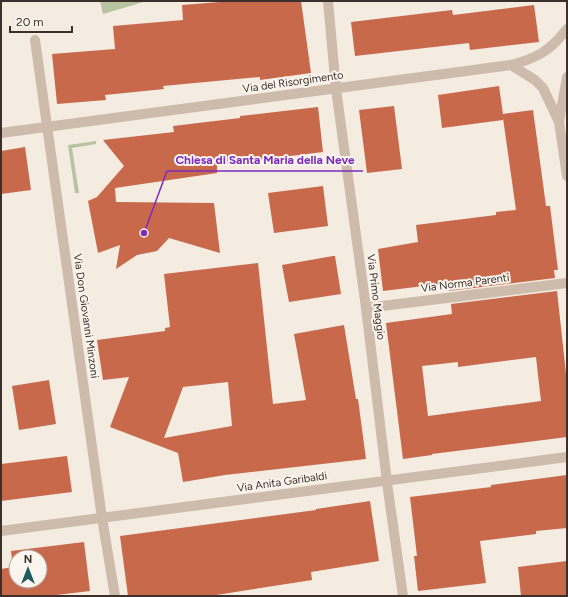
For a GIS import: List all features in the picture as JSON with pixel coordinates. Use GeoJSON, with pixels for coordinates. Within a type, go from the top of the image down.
{"type":"FeatureCollection","features":[{"type":"Feature","properties":{"kind":"street","name":"Via Primo Maggio"},"geometry":{"type":"LineString","coordinates":[[328,1],[336,89],[366,308],[386,480],[403,596]]}},
{"type":"Feature","properties":{"kind":"street","name":"Via del Risorgimento"},"geometry":{"type":"LineString","coordinates":[[1,133],[511,66],[531,60],[547,50],[557,42],[567,29]]}},
{"type":"Feature","properties":{"kind":"street","name":"Via Don Giovanni Minzoni"},"geometry":{"type":"LineString","coordinates":[[35,40],[102,518],[115,596]]}},
{"type":"Feature","properties":{"kind":"street"},"geometry":{"type":"LineString","coordinates":[[511,66],[535,80],[543,88],[559,122],[567,176]]}},
{"type":"Feature","properties":{"kind":"street"},"geometry":{"type":"LineString","coordinates":[[559,122],[567,77]]}},
{"type":"Feature","properties":{"kind":"street","name":"Via Norma Parenti"},"geometry":{"type":"LineString","coordinates":[[366,308],[567,283]]}},
{"type":"Feature","properties":{"kind":"street","name":"Via Anita Garibaldi"},"geometry":{"type":"LineString","coordinates":[[1,530],[567,457]]}},
{"type":"Feature","properties":{"kind":"green space"},"geometry":{"type":"Polygon","coordinates":[[[100,1],[147,1],[103,14],[100,1]]]}},
{"type":"Feature","properties":{"kind":"green space"},"geometry":{"type":"Polygon","coordinates":[[[96,141],[96,144],[72,148],[79,193],[75,193],[68,145],[96,141]]]}},
{"type":"Feature","properties":{"kind":"building"},"geometry":{"type":"Polygon","coordinates":[[[232,1],[301,1],[311,73],[260,80],[260,77],[163,86],[164,89],[105,95],[106,100],[57,104],[52,54],[115,49],[113,26],[183,20],[182,5],[232,1]]]}},
{"type":"Feature","properties":{"kind":"building"},"geometry":{"type":"Polygon","coordinates":[[[534,5],[539,42],[470,50],[469,43],[355,56],[351,22],[452,10],[453,15],[534,5]]]}},
{"type":"Feature","properties":{"kind":"building"},"geometry":{"type":"Polygon","coordinates":[[[499,86],[503,114],[533,110],[546,206],[550,206],[558,270],[554,270],[555,278],[449,291],[448,283],[383,291],[378,249],[418,242],[416,225],[496,215],[496,212],[516,210],[503,118],[503,120],[442,128],[438,95],[499,86]]]}},
{"type":"Feature","properties":{"kind":"building"},"geometry":{"type":"Polygon","coordinates":[[[394,106],[402,169],[367,173],[359,110],[394,106]]]}},
{"type":"Feature","properties":{"kind":"building"},"geometry":{"type":"Polygon","coordinates":[[[318,107],[323,152],[217,165],[217,173],[115,188],[116,202],[214,203],[220,253],[169,238],[157,251],[137,255],[116,269],[120,245],[98,253],[88,201],[97,197],[124,166],[103,140],[174,132],[173,126],[240,118],[240,116],[318,107]]]}},
{"type":"Feature","properties":{"kind":"building"},"geometry":{"type":"Polygon","coordinates":[[[25,147],[31,190],[1,194],[1,151],[25,147]]]}},
{"type":"Feature","properties":{"kind":"building"},"geometry":{"type":"Polygon","coordinates":[[[323,186],[328,226],[274,233],[268,193],[323,186]]]}},
{"type":"Feature","properties":{"kind":"building"},"geometry":{"type":"Polygon","coordinates":[[[335,256],[341,294],[289,302],[282,265],[335,256]]]}},
{"type":"Feature","properties":{"kind":"building"},"geometry":{"type":"Polygon","coordinates":[[[258,263],[273,404],[306,400],[294,334],[344,325],[356,399],[358,399],[366,459],[225,475],[183,482],[178,453],[110,427],[129,377],[103,380],[97,340],[165,331],[165,328],[170,327],[164,274],[258,263]],[[228,382],[183,387],[164,438],[232,426],[228,382]]]}},
{"type":"Feature","properties":{"kind":"building"},"geometry":{"type":"Polygon","coordinates":[[[557,291],[567,383],[567,437],[403,459],[386,323],[452,314],[451,304],[557,291]],[[536,357],[458,367],[458,362],[422,366],[428,416],[541,401],[536,357]]]}},
{"type":"Feature","properties":{"kind":"building"},"geometry":{"type":"Polygon","coordinates":[[[49,380],[56,424],[19,430],[12,386],[49,380]]]}},
{"type":"Feature","properties":{"kind":"building"},"geometry":{"type":"Polygon","coordinates":[[[67,456],[72,492],[1,501],[1,464],[67,456]]]}},
{"type":"Feature","properties":{"kind":"building"},"geometry":{"type":"Polygon","coordinates":[[[567,475],[567,528],[536,531],[536,534],[480,541],[486,583],[418,591],[414,556],[417,556],[410,497],[491,487],[491,485],[567,475]]]}},
{"type":"Feature","properties":{"kind":"building"},"geometry":{"type":"Polygon","coordinates":[[[370,501],[379,561],[311,572],[312,580],[210,596],[128,596],[120,536],[316,510],[370,501]]]}},
{"type":"Feature","properties":{"kind":"building"},"geometry":{"type":"Polygon","coordinates":[[[84,542],[90,591],[48,596],[1,596],[1,569],[8,568],[8,589],[48,589],[48,549],[27,549],[84,542]]]}},
{"type":"Feature","properties":{"kind":"building"},"geometry":{"type":"Polygon","coordinates":[[[567,561],[567,596],[521,596],[518,567],[567,561]]]}},
{"type":"Feature","properties":{"kind":"place","name":"Chiesa di Santa Maria della Neve"},"geometry":{"type":"Point","coordinates":[144,233]}}]}
